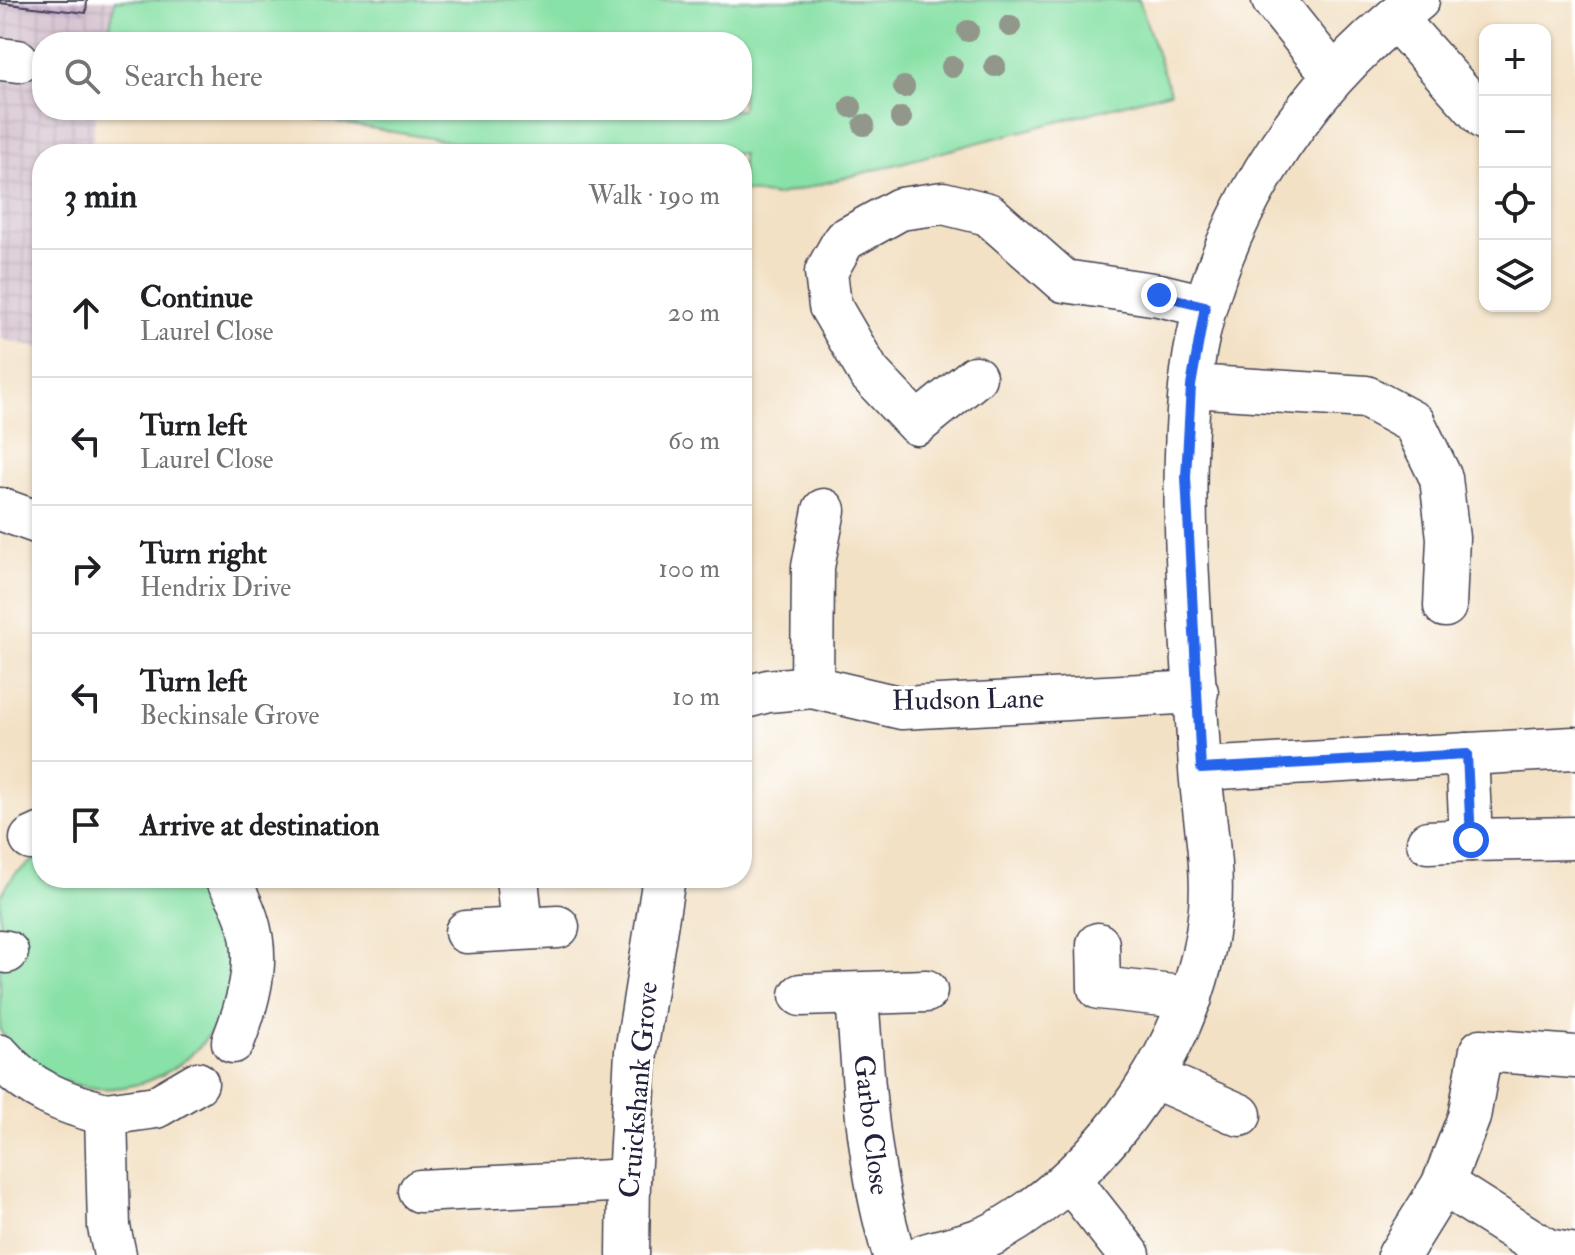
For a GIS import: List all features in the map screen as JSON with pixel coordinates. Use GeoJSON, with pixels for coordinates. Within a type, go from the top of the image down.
{"type":"FeatureCollection","features":[{"type":"Feature","properties":{"kind":"street"},"geometry":{"type":"LineString","coordinates":[[1273,0],[1333,75]]}},
{"type":"Feature","properties":{"kind":"street"},"geometry":{"type":"LineString","coordinates":[[925,1255],[993,1234],[1070,1180],[1112,1136],[1153,1077],[1191,998],[1210,908],[1186,477],[1191,386],[1205,306],[1224,253],[1263,172],[1333,75],[1406,9],[1479,111]]}},
{"type":"Feature","properties":{"kind":"street"},"geometry":{"type":"LineString","coordinates":[[975,377],[917,424],[869,373],[830,306],[826,272],[844,240],[900,209],[943,203],[988,214],[1064,281],[1159,295],[1205,306]]}},
{"type":"Feature","properties":{"kind":"street"},"geometry":{"type":"LineString","coordinates":[[1191,386],[1366,397],[1414,423],[1441,478],[1448,538],[1445,606]]}},
{"type":"Feature","properties":{"kind":"street"},"geometry":{"type":"LineString","coordinates":[[0,509],[32,520]]}},
{"type":"Feature","properties":{"kind":"street"},"geometry":{"type":"LineString","coordinates":[[812,687],[813,567],[824,510]]}},
{"type":"Feature","properties":{"kind":"street","name":"Hudson Lane"},"geometry":{"type":"LineString","coordinates":[[752,695],[812,687],[902,708],[1197,692]]}},
{"type":"Feature","properties":{"kind":"street"},"geometry":{"type":"LineString","coordinates":[[1201,769],[1574,748]]}},
{"type":"Feature","properties":{"kind":"street"},"geometry":{"type":"LineString","coordinates":[[1467,754],[1471,840]]}},
{"type":"Feature","properties":{"kind":"street"},"geometry":{"type":"LineString","coordinates":[[1428,842],[1575,838]]}},
{"type":"Feature","properties":{"kind":"street"},"geometry":{"type":"LineString","coordinates":[[233,888],[244,904],[254,953],[233,995],[233,1042]]}},
{"type":"Feature","properties":{"kind":"street"},"geometry":{"type":"LineString","coordinates":[[466,932],[540,928],[522,888]]}},
{"type":"Feature","properties":{"kind":"street","name":"Cruickshank Grove"},"geometry":{"type":"LineString","coordinates":[[628,1255],[636,1052],[662,888]]}},
{"type":"Feature","properties":{"kind":"street"},"geometry":{"type":"LineString","coordinates":[[1098,944],[1099,988],[1191,998]]}},
{"type":"Feature","properties":{"kind":"street"},"geometry":{"type":"LineString","coordinates":[[801,995],[926,991]]}},
{"type":"Feature","properties":{"kind":"street","name":"Garbo Close"},"geometry":{"type":"LineString","coordinates":[[857,994],[865,1122],[883,1218],[894,1255]]}},
{"type":"Feature","properties":{"kind":"street"},"geometry":{"type":"LineString","coordinates":[[1399,1255],[1443,1184],[1469,1117],[1481,1050],[1575,1057]]}},
{"type":"Feature","properties":{"kind":"street"},"geometry":{"type":"LineString","coordinates":[[0,1056],[15,1074],[64,1104],[106,1114],[156,1107],[197,1083]]}},
{"type":"Feature","properties":{"kind":"street"},"geometry":{"type":"LineString","coordinates":[[1153,1077],[1240,1115]]}},
{"type":"Feature","properties":{"kind":"street"},"geometry":{"type":"LineString","coordinates":[[106,1114],[109,1227],[115,1255]]}},
{"type":"Feature","properties":{"kind":"street"},"geometry":{"type":"LineString","coordinates":[[420,1191],[629,1180]]}},
{"type":"Feature","properties":{"kind":"street"},"geometry":{"type":"LineString","coordinates":[[1070,1180],[1129,1255]]}},
{"type":"Feature","properties":{"kind":"street"},"geometry":{"type":"LineString","coordinates":[[1443,1184],[1547,1250],[1575,1255]]}},
{"type":"Feature","properties":{"kind":"shaded area"},"geometry":{"type":"Polygon","coordinates":[[[0,0],[115,0],[109,32],[32,32],[32,120],[95,120],[92,144],[32,144],[32,346],[0,339],[0,0]]]}},
{"type":"Feature","properties":{"kind":"green space"},"geometry":{"type":"Polygon","coordinates":[[[115,0],[1139,0],[1170,92],[776,196],[752,192],[752,144],[465,144],[322,120],[752,120],[752,32],[109,32],[115,0]]]}},
{"type":"Feature","properties":{"kind":"green space"},"geometry":{"type":"Polygon","coordinates":[[[32,861],[32,888],[208,888],[225,921],[234,965],[223,1010],[208,1036],[188,1057],[165,1073],[139,1084],[112,1088],[84,1086],[56,1078],[29,1063],[0,1031],[0,896],[15,874],[32,861]]]}},
{"type":"Feature","properties":{"kind":"building"},"geometry":{"type":"Polygon","coordinates":[[[0,0],[87,0],[86,13],[0,3],[0,0]]]}},
{"type":"Feature","properties":{"kind":"route"},"geometry":{"type":"LineString","coordinates":[[1159,295],[1205,306],[1191,386],[1186,477],[1201,769],[1467,754],[1471,840]]}}]}
